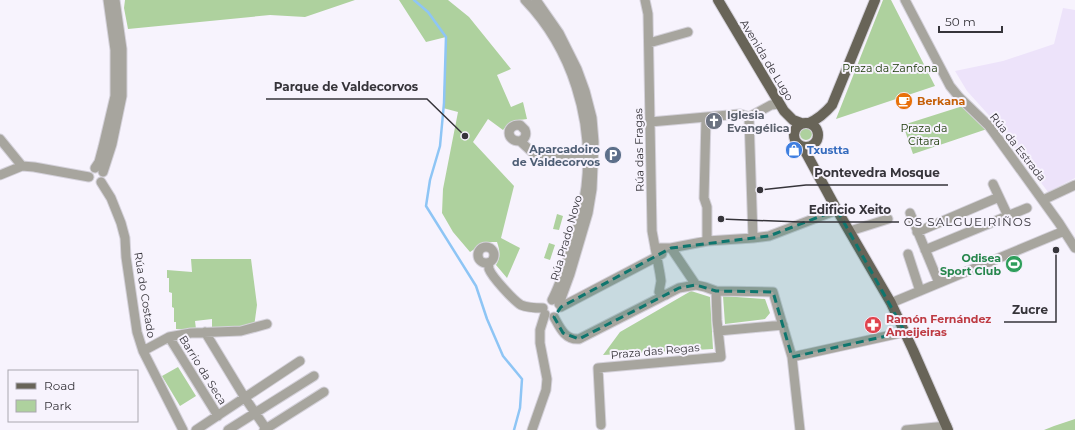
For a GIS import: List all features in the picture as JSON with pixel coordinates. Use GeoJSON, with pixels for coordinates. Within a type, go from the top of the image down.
{"type":"FeatureCollection","features":[{"type":"Feature","properties":{"kind":"main road","name":"Avenida de Lugo"},"geometry":{"type":"LineString","coordinates":[[718,0],[781,107],[793,135]]}},
{"type":"Feature","properties":{"kind":"main road"},"geometry":{"type":"LineString","coordinates":[[802,147],[810,147],[816,143],[819,126],[832,105],[875,0]]}},
{"type":"Feature","properties":{"kind":"main road","name":"Avenida de Lugo"},"geometry":{"type":"LineString","coordinates":[[781,107],[793,120],[805,123]]}},
{"type":"Feature","properties":{"kind":"main road"},"geometry":{"type":"LineString","coordinates":[[828,110],[819,118],[795,128],[793,135],[796,142],[806,151],[891,303],[947,428]]}},
{"type":"Feature","properties":{"kind":"main road"},"geometry":{"type":"LineString","coordinates":[[805,123],[815,126],[818,132]]}},
{"type":"Feature","properties":{"kind":"street"},"geometry":{"type":"LineString","coordinates":[[0,175],[22,166],[89,177],[94,183],[101,182],[104,178],[99,170],[99,162],[115,96],[115,50],[108,0]]}},
{"type":"Feature","properties":{"kind":"street"},"geometry":{"type":"LineString","coordinates":[[99,170],[112,144],[122,96],[122,49],[115,0]]}},
{"type":"Feature","properties":{"kind":"street","name":"Rúa Prado Novo"},"geometry":{"type":"LineString","coordinates":[[525,0],[554,37],[571,71],[585,122],[587,142],[586,187],[582,212],[563,272],[557,304]]}},
{"type":"Feature","properties":{"kind":"street","name":"Rúa Prado Novo"},"geometry":{"type":"LineString","coordinates":[[536,0],[559,33],[577,69],[585,91],[592,118],[594,142],[592,189],[588,213],[565,288],[557,304]]}},
{"type":"Feature","properties":{"kind":"street","name":"Rúa das Fragas"},"geometry":{"type":"LineString","coordinates":[[645,0],[648,14],[649,43],[652,231],[661,281],[660,292],[666,295]]}},
{"type":"Feature","properties":{"kind":"street","name":"Rúa da Estrada"},"geometry":{"type":"LineString","coordinates":[[905,0],[950,86],[959,97],[989,126],[1069,232],[1075,248]]}},
{"type":"Feature","properties":{"kind":"street"},"geometry":{"type":"LineString","coordinates":[[649,43],[688,32]]}},
{"type":"Feature","properties":{"kind":"street"},"geometry":{"type":"LineString","coordinates":[[650,122],[740,114],[749,117],[771,105],[781,107]]}},
{"type":"Feature","properties":{"kind":"street"},"geometry":{"type":"LineString","coordinates":[[749,117],[753,238]]}},
{"type":"Feature","properties":{"kind":"street"},"geometry":{"type":"LineString","coordinates":[[706,118],[704,198],[707,207],[708,241]]}},
{"type":"Feature","properties":{"kind":"street"},"geometry":{"type":"LineString","coordinates":[[0,139],[22,166]]}},
{"type":"Feature","properties":{"kind":"street"},"geometry":{"type":"LineString","coordinates":[[520,141],[533,153],[547,158],[587,159]]}},
{"type":"Feature","properties":{"kind":"street"},"geometry":{"type":"LineString","coordinates":[[89,177],[90,172],[99,170]]}},
{"type":"Feature","properties":{"kind":"street","name":"Rúa do Costado"},"geometry":{"type":"LineString","coordinates":[[101,182],[111,198],[125,238],[126,257],[137,332],[142,351],[183,430]]}},
{"type":"Feature","properties":{"kind":"street"},"geometry":{"type":"LineString","coordinates":[[994,184],[1008,216]]}},
{"type":"Feature","properties":{"kind":"street"},"geometry":{"type":"LineString","coordinates":[[1044,200],[1075,185]]}},
{"type":"Feature","properties":{"kind":"street"},"geometry":{"type":"LineString","coordinates":[[917,232],[999,197]]}},
{"type":"Feature","properties":{"kind":"street"},"geometry":{"type":"LineString","coordinates":[[925,250],[1027,208]]}},
{"type":"Feature","properties":{"kind":"street"},"geometry":{"type":"LineString","coordinates":[[800,430],[792,357],[773,292],[716,291],[696,285],[679,288],[579,338],[574,339],[563,333],[548,313],[545,304],[547,302],[557,304],[594,290],[656,253],[671,248],[708,241],[770,236],[838,210]]}},
{"type":"Feature","properties":{"kind":"street"},"geometry":{"type":"LineString","coordinates":[[910,213],[939,283]]}},
{"type":"Feature","properties":{"kind":"street"},"geometry":{"type":"LineString","coordinates":[[850,231],[888,219]]}},
{"type":"Feature","properties":{"kind":"street"},"geometry":{"type":"LineString","coordinates":[[891,303],[1069,232]]}},
{"type":"Feature","properties":{"kind":"street"},"geometry":{"type":"LineString","coordinates":[[671,248],[696,285]]}},
{"type":"Feature","properties":{"kind":"street"},"geometry":{"type":"LineString","coordinates":[[908,254],[920,291]]}},
{"type":"Feature","properties":{"kind":"street"},"geometry":{"type":"LineString","coordinates":[[488,263],[490,270],[513,299],[520,304],[548,313],[559,314],[557,304]]}},
{"type":"Feature","properties":{"kind":"street"},"geometry":{"type":"LineString","coordinates":[[565,288],[570,293],[576,295],[589,288],[594,290]]}},
{"type":"Feature","properties":{"kind":"street","name":"Praza das Regas"},"geometry":{"type":"LineString","coordinates":[[601,425],[598,368],[721,357],[716,291]]}},
{"type":"Feature","properties":{"kind":"street"},"geometry":{"type":"LineString","coordinates":[[532,430],[546,390],[547,379],[540,343],[540,330],[548,313]]}},
{"type":"Feature","properties":{"kind":"street"},"geometry":{"type":"LineString","coordinates":[[142,351],[169,337],[191,333],[241,331],[267,324]]}},
{"type":"Feature","properties":{"kind":"street"},"geometry":{"type":"LineString","coordinates":[[718,331],[783,326]]}},
{"type":"Feature","properties":{"kind":"street","name":"Barrio da Seca"},"geometry":{"type":"LineString","coordinates":[[204,332],[266,430],[324,392]]}},
{"type":"Feature","properties":{"kind":"street"},"geometry":{"type":"LineString","coordinates":[[792,357],[905,332]]}},
{"type":"Feature","properties":{"kind":"street","name":"Barrio da Seca"},"geometry":{"type":"LineString","coordinates":[[169,337],[218,416]]}},
{"type":"Feature","properties":{"kind":"street","name":"Barrio da Seca"},"geometry":{"type":"LineString","coordinates":[[196,430],[300,361]]}},
{"type":"Feature","properties":{"kind":"street"},"geometry":{"type":"LineString","coordinates":[[228,430],[314,376]]}},
{"type":"Feature","properties":{"kind":"street"},"geometry":{"type":"LineString","coordinates":[[906,430],[947,428]]}},
{"type":"Feature","properties":{"kind":"highlighted area"},"geometry":{"type":"Polygon","coordinates":[[[837,210],[905,332],[792,357],[773,292],[716,291],[696,285],[679,288],[579,339],[563,333],[554,317],[561,307],[671,248],[769,236],[837,210]]]}},
{"type":"Feature","properties":{"kind":"shaded area"},"geometry":{"type":"Polygon","coordinates":[[[1063,8],[1075,10],[1075,178],[1048,192],[996,123],[967,91],[955,71],[1003,61],[1054,44],[1063,8]]]}},
{"type":"Feature","properties":{"kind":"green space"},"geometry":{"type":"Polygon","coordinates":[[[125,0],[355,0],[305,17],[270,15],[128,29],[124,8],[125,0]]]}},
{"type":"Feature","properties":{"kind":"green space"},"geometry":{"type":"Polygon","coordinates":[[[399,0],[448,0],[469,17],[511,69],[497,75],[511,107],[523,102],[527,119],[516,120],[503,130],[488,119],[473,142],[514,186],[501,238],[520,248],[507,278],[496,265],[500,254],[497,242],[485,242],[470,252],[453,232],[442,213],[443,189],[458,112],[443,108],[446,37],[426,42],[399,0]]]}},
{"type":"Feature","properties":{"kind":"green space","name":"Praza da Zanfona"},"geometry":{"type":"Polygon","coordinates":[[[883,0],[891,0],[935,86],[836,119],[883,0]]]}},
{"type":"Feature","properties":{"kind":"green space","name":"Praza da Cítara"},"geometry":{"type":"Polygon","coordinates":[[[966,105],[990,128],[913,154],[903,125],[966,105]]]}},
{"type":"Feature","properties":{"kind":"green space"},"geometry":{"type":"Polygon","coordinates":[[[806,128],[810,130],[812,134],[810,138],[806,140],[802,138],[800,134],[802,130],[806,128]]]}},
{"type":"Feature","properties":{"kind":"green space"},"geometry":{"type":"Polygon","coordinates":[[[557,214],[563,216],[559,230],[553,229],[557,214]]]}},
{"type":"Feature","properties":{"kind":"green space"},"geometry":{"type":"Polygon","coordinates":[[[549,243],[555,245],[550,260],[544,258],[549,243]]]}},
{"type":"Feature","properties":{"kind":"green space"},"geometry":{"type":"Polygon","coordinates":[[[191,259],[251,259],[257,305],[254,327],[212,330],[212,319],[195,321],[196,329],[176,329],[176,322],[174,322],[174,308],[172,307],[172,293],[169,292],[169,278],[167,278],[167,270],[192,272],[191,259]]]}},
{"type":"Feature","properties":{"kind":"green space"},"geometry":{"type":"Polygon","coordinates":[[[691,291],[710,297],[713,349],[603,355],[620,332],[691,291]]]}},
{"type":"Feature","properties":{"kind":"green space"},"geometry":{"type":"Polygon","coordinates":[[[723,296],[765,299],[770,313],[765,319],[725,324],[723,296]]]}},
{"type":"Feature","properties":{"kind":"green space"},"geometry":{"type":"Polygon","coordinates":[[[178,367],[196,396],[180,406],[162,376],[178,367]]]}},
{"type":"Feature","properties":{"kind":"green space"},"geometry":{"type":"Polygon","coordinates":[[[1075,419],[1075,430],[1044,430],[1054,426],[1075,419]]]}},
{"type":"Feature","properties":{"kind":"waterway"},"geometry":{"type":"LineString","coordinates":[[414,0],[428,12],[446,37],[444,103],[440,146],[430,180],[426,206],[476,286],[487,319],[503,356],[522,379],[520,408],[514,430]]}},
{"type":"Feature","properties":{"kind":"place","name":"Berkana"},"geometry":{"type":"Point","coordinates":[904,101]}},
{"type":"Feature","properties":{"kind":"place","name":"Iglesia Evangélica"},"geometry":{"type":"Point","coordinates":[714,121]}},
{"type":"Feature","properties":{"kind":"place","name":"Parque de Valdecorvos"},"geometry":{"type":"Point","coordinates":[465,136]}},
{"type":"Feature","properties":{"kind":"place","name":"Txustta"},"geometry":{"type":"Point","coordinates":[794,150]}},
{"type":"Feature","properties":{"kind":"place","name":"Aparcadoiro de Valdecorvos"},"geometry":{"type":"Point","coordinates":[613,155]}},
{"type":"Feature","properties":{"kind":"place","name":"Pontevedra Mosque"},"geometry":{"type":"Point","coordinates":[760,190]}},
{"type":"Feature","properties":{"kind":"place","name":"Edificio Xeito"},"geometry":{"type":"Point","coordinates":[721,219]}},
{"type":"Feature","properties":{"kind":"place","name":"Zucre"},"geometry":{"type":"Point","coordinates":[1056,250]}},
{"type":"Feature","properties":{"kind":"place","name":"Odisea Sport Club"},"geometry":{"type":"Point","coordinates":[1014,264]}},
{"type":"Feature","properties":{"kind":"place","name":"Ramón Fernández Ameijeiras"},"geometry":{"type":"Point","coordinates":[873,325]}},
{"type":"Feature","properties":{"kind":"district","name":"OS SALGUEIRIÑOS"},"geometry":{"type":"Point","coordinates":[968,221]}}]}
